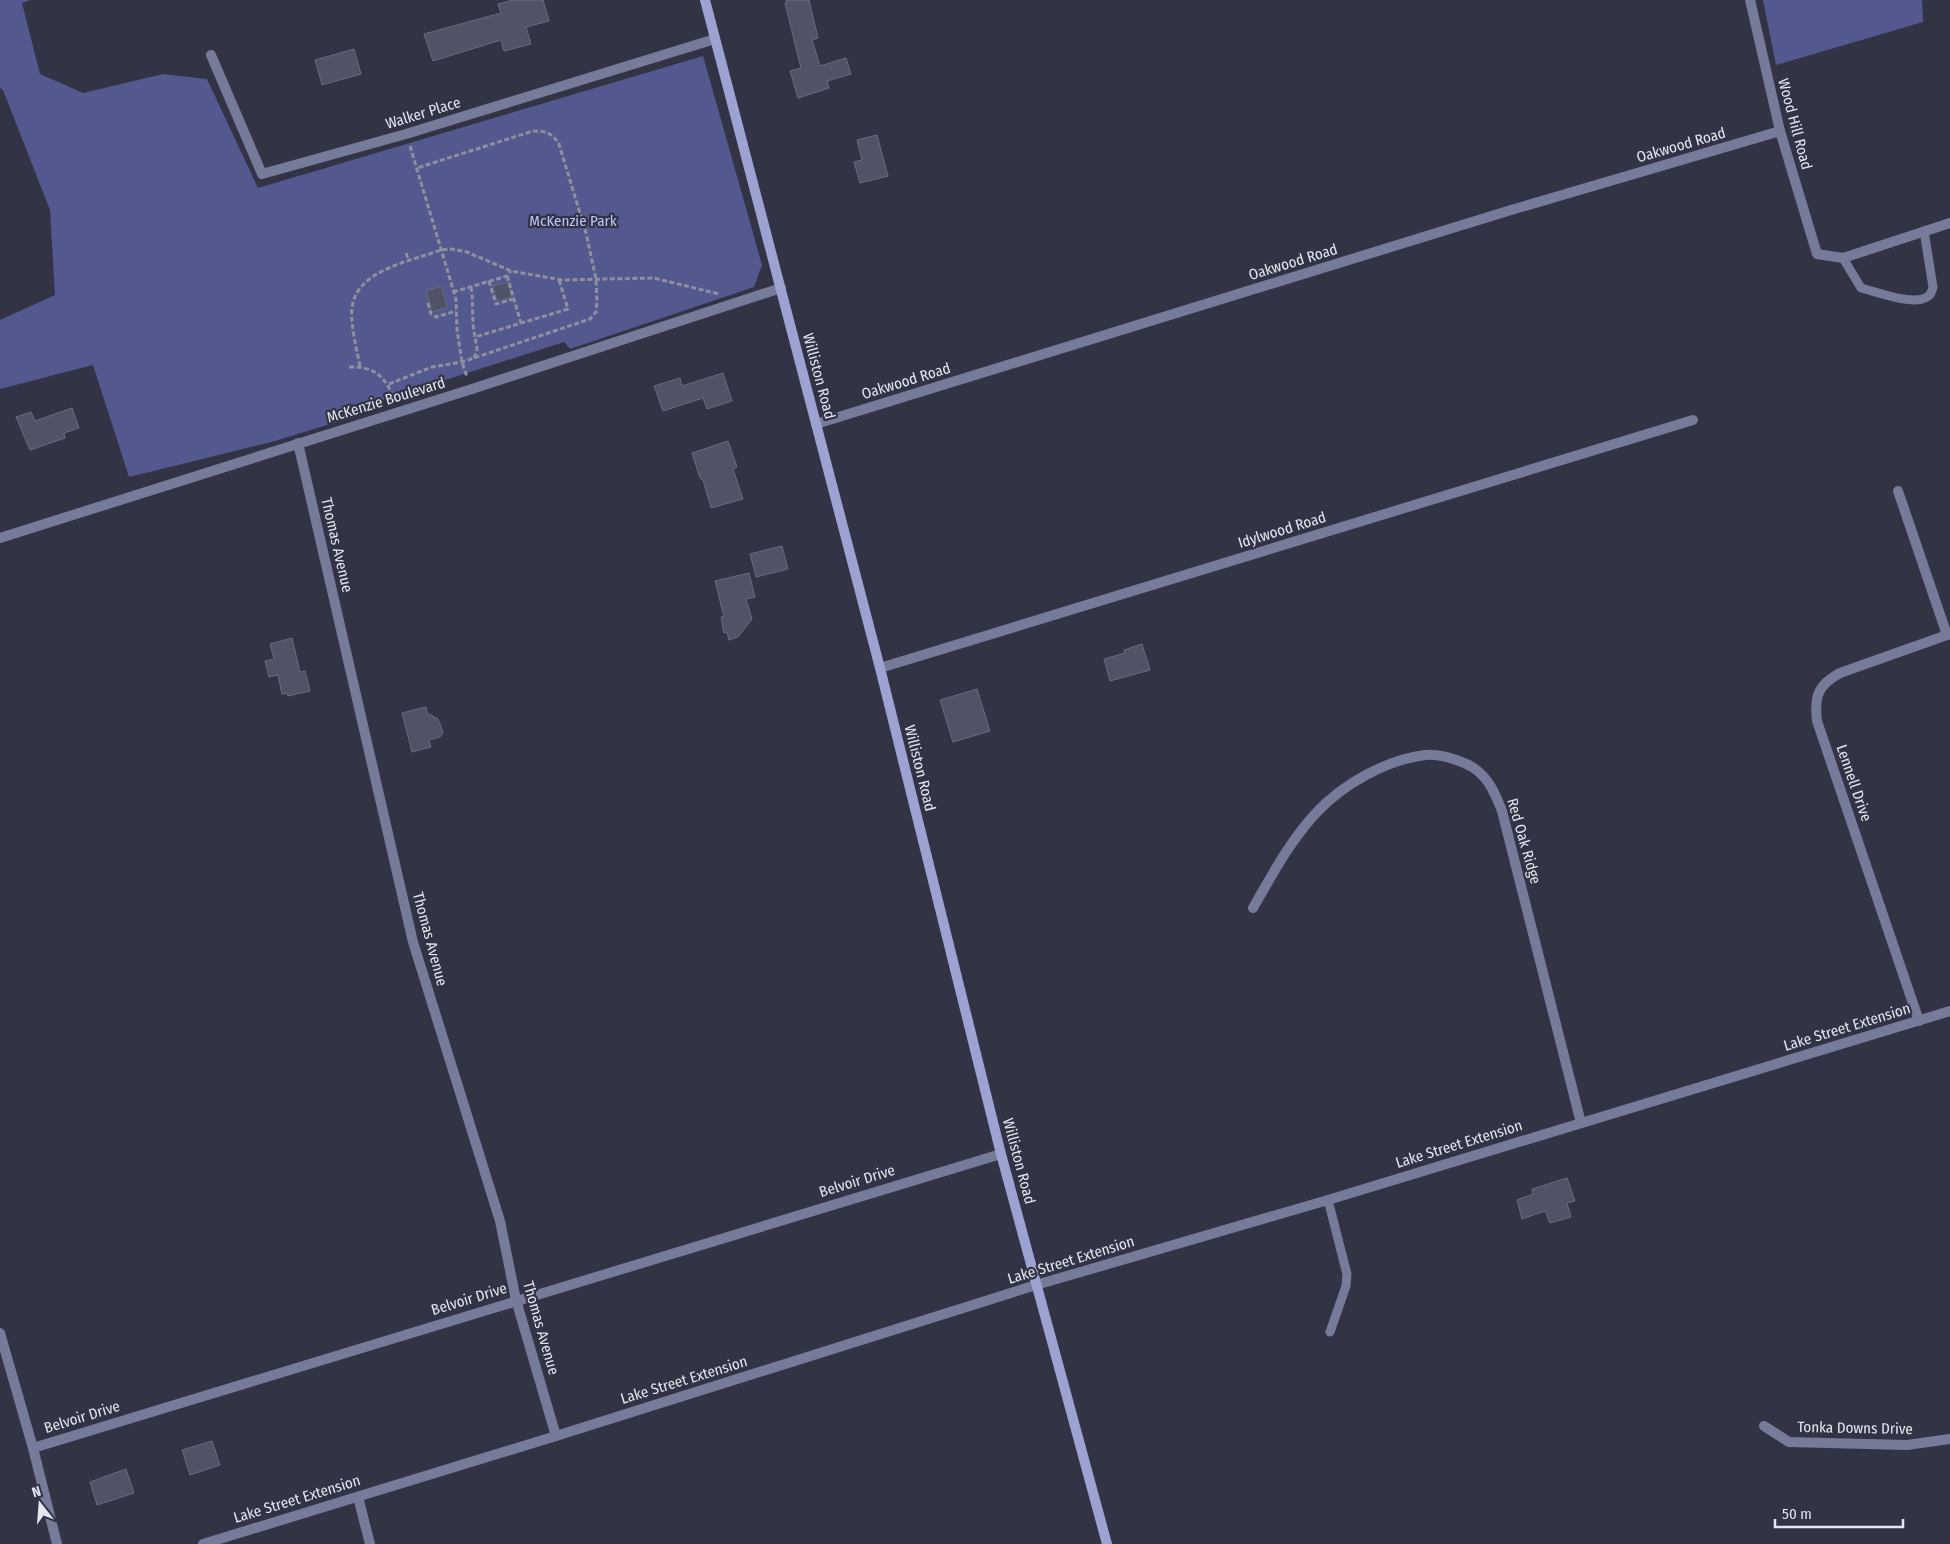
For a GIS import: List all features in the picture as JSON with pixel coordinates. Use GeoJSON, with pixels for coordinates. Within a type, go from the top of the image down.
{"type":"FeatureCollection","features":[{"type":"Feature","properties":{"kind":"main road","name":"Williston Road"},"geometry":{"type":"LineString","coordinates":[[705,0],[880,668],[1001,1154],[1107,1544]]}},
{"type":"Feature","properties":{"kind":"street","name":"Wood Hill Road"},"geometry":{"type":"LineString","coordinates":[[1750,0],[1780,132],[1817,254],[1843,258]]}},
{"type":"Feature","properties":{"kind":"street","name":"Walker Place"},"geometry":{"type":"LineString","coordinates":[[211,55],[262,174],[406,134],[715,39]]}},
{"type":"Feature","properties":{"kind":"street","name":"Oakwood Road"},"geometry":{"type":"LineString","coordinates":[[816,424],[1511,210],[1780,132]]}},
{"type":"Feature","properties":{"kind":"street"},"geometry":{"type":"LineString","coordinates":[[1843,258],[1950,222]]}},
{"type":"Feature","properties":{"kind":"street","name":"McKenzie Boulevard"},"geometry":{"type":"LineString","coordinates":[[0,538],[472,389],[780,288]]}},
{"type":"Feature","properties":{"kind":"street","name":"Idylwood Road"},"geometry":{"type":"LineString","coordinates":[[880,668],[1693,420]]}},
{"type":"Feature","properties":{"kind":"street","name":"Thomas Avenue"},"geometry":{"type":"LineString","coordinates":[[298,443],[413,942],[500,1221],[516,1300],[556,1436]]}},
{"type":"Feature","properties":{"kind":"street"},"geometry":{"type":"LineString","coordinates":[[1898,491],[1948,635]]}},
{"type":"Feature","properties":{"kind":"street","name":"Lennell Drive"},"geometry":{"type":"LineString","coordinates":[[1919,1020],[1817,721],[1815,707],[1819,692],[1826,680],[1840,672],[1948,635]]}},
{"type":"Feature","properties":{"kind":"street","name":"Red Oak Ridge"},"geometry":{"type":"LineString","coordinates":[[1253,908],[1293,840],[1317,812],[1343,789],[1375,771],[1408,758],[1427,755],[1447,757],[1467,764],[1483,776],[1495,793],[1502,811],[1581,1123]]}},
{"type":"Feature","properties":{"kind":"street","name":"Lake Street Extension"},"geometry":{"type":"LineString","coordinates":[[203,1544],[556,1436],[1036,1285],[1328,1200],[1950,1011]]}},
{"type":"Feature","properties":{"kind":"street","name":"Belvoir Drive"},"geometry":{"type":"LineString","coordinates":[[33,1448],[1001,1154]]}},
{"type":"Feature","properties":{"kind":"street"},"geometry":{"type":"LineString","coordinates":[[0,1333],[33,1448],[57,1544]]}},
{"type":"Feature","properties":{"kind":"street","name":"Tonka Downs Drive"},"geometry":{"type":"LineString","coordinates":[[1764,1426],[1789,1442],[1907,1445],[1950,1439]]}},
{"type":"Feature","properties":{"kind":"street"},"geometry":{"type":"LineString","coordinates":[[358,1497],[370,1544]]}},
{"type":"Feature","properties":{"kind":"lane"},"geometry":{"type":"LineString","coordinates":[[1843,258],[1861,288],[1891,297],[1915,300],[1927,298],[1934,287],[1924,231]]}},
{"type":"Feature","properties":{"kind":"lane"},"geometry":{"type":"LineString","coordinates":[[1328,1200],[1347,1274],[1346,1286],[1330,1332]]}},
{"type":"Feature","properties":{"kind":"path"},"geometry":{"type":"LineString","coordinates":[[388,384],[432,367],[462,362],[590,319],[596,312],[596,279],[583,224],[559,144],[553,135],[544,131],[533,131],[417,168]]}},
{"type":"Feature","properties":{"kind":"path"},"geometry":{"type":"LineString","coordinates":[[406,134],[454,292],[462,362],[472,389]]}},
{"type":"Feature","properties":{"kind":"path"},"geometry":{"type":"LineString","coordinates":[[360,366],[355,343],[352,308],[361,286],[379,272],[441,250],[450,249],[467,252],[511,271],[559,280],[654,278],[720,295],[727,293]]}},
{"type":"Feature","properties":{"kind":"path"},"geometry":{"type":"LineString","coordinates":[[406,254],[409,262]]}},
{"type":"Feature","properties":{"kind":"path"},"geometry":{"type":"LineString","coordinates":[[454,292],[507,276],[511,271]]}},
{"type":"Feature","properties":{"kind":"path"},"geometry":{"type":"LineString","coordinates":[[507,276],[521,323]]}},
{"type":"Feature","properties":{"kind":"path"},"geometry":{"type":"LineString","coordinates":[[475,337],[568,309],[559,280]]}},
{"type":"Feature","properties":{"kind":"path"},"geometry":{"type":"LineString","coordinates":[[489,281],[496,304],[514,299]]}},
{"type":"Feature","properties":{"kind":"path"},"geometry":{"type":"LineString","coordinates":[[471,286],[474,305],[472,326],[477,349],[474,358]]}},
{"type":"Feature","properties":{"kind":"path"},"geometry":{"type":"LineString","coordinates":[[428,303],[431,314],[436,317],[456,311]]}},
{"type":"Feature","properties":{"kind":"path"},"geometry":{"type":"LineString","coordinates":[[349,367],[360,366],[376,371],[388,384],[399,411]]}},
{"type":"Feature","properties":{"kind":"green space","name":"McKenzie Park"},"geometry":{"type":"Polygon","coordinates":[[[0,0],[30,0],[22,3],[40,74],[83,93],[163,74],[207,79],[258,188],[703,56],[762,265],[754,287],[570,349],[564,342],[349,411],[343,420],[275,441],[129,477],[93,365],[0,389],[0,320],[55,295],[50,210],[3,90],[0,88],[0,0]]]}},
{"type":"Feature","properties":{"kind":"green space"},"geometry":{"type":"Polygon","coordinates":[[[1763,0],[1922,0],[1923,22],[1776,65],[1763,0]]]}},
{"type":"Feature","properties":{"kind":"building"},"geometry":{"type":"Polygon","coordinates":[[[513,0],[543,0],[549,21],[526,27],[531,44],[504,51],[501,40],[433,61],[424,34],[501,13],[498,4],[513,0]]]}},
{"type":"Feature","properties":{"kind":"building"},"geometry":{"type":"Polygon","coordinates":[[[786,0],[809,0],[818,38],[812,40],[820,66],[846,58],[851,74],[827,81],[829,88],[798,98],[790,71],[801,68],[785,3],[787,3],[786,0]]]}},
{"type":"Feature","properties":{"kind":"building"},"geometry":{"type":"Polygon","coordinates":[[[354,49],[361,74],[322,85],[315,60],[354,49]]]}},
{"type":"Feature","properties":{"kind":"building"},"geometry":{"type":"Polygon","coordinates":[[[877,135],[888,176],[860,183],[854,162],[862,160],[857,140],[877,135]]]}},
{"type":"Feature","properties":{"kind":"building"},"geometry":{"type":"Polygon","coordinates":[[[508,282],[512,297],[497,301],[493,286],[508,282]]]}},
{"type":"Feature","properties":{"kind":"building"},"geometry":{"type":"Polygon","coordinates":[[[441,286],[448,307],[432,312],[426,291],[441,286]]]}},
{"type":"Feature","properties":{"kind":"building"},"geometry":{"type":"Polygon","coordinates":[[[723,373],[732,401],[707,409],[703,398],[663,411],[654,386],[680,378],[682,386],[723,373]]]}},
{"type":"Feature","properties":{"kind":"building"},"geometry":{"type":"Polygon","coordinates":[[[72,408],[79,428],[64,433],[65,438],[30,450],[16,417],[31,412],[35,421],[72,408]]]}},
{"type":"Feature","properties":{"kind":"building"},"geometry":{"type":"Polygon","coordinates":[[[728,441],[737,467],[733,469],[743,499],[711,508],[703,480],[700,478],[692,453],[728,441]]]}},
{"type":"Feature","properties":{"kind":"building"},"geometry":{"type":"Polygon","coordinates":[[[782,546],[788,569],[756,577],[750,554],[782,546]]]}},
{"type":"Feature","properties":{"kind":"building"},"geometry":{"type":"Polygon","coordinates":[[[749,573],[755,597],[746,599],[752,619],[738,637],[729,640],[727,632],[724,633],[721,617],[724,617],[715,581],[749,573]]]}},
{"type":"Feature","properties":{"kind":"building"},"geometry":{"type":"Polygon","coordinates":[[[292,638],[300,672],[305,671],[310,691],[288,696],[287,693],[282,694],[278,675],[269,677],[265,661],[274,659],[270,644],[292,638]]]}},
{"type":"Feature","properties":{"kind":"building"},"geometry":{"type":"Polygon","coordinates":[[[1142,644],[1150,670],[1110,681],[1104,659],[1125,653],[1124,650],[1142,644]]]}},
{"type":"Feature","properties":{"kind":"building"},"geometry":{"type":"Polygon","coordinates":[[[977,689],[990,731],[953,742],[940,700],[977,689]]]}},
{"type":"Feature","properties":{"kind":"building"},"geometry":{"type":"Polygon","coordinates":[[[426,707],[427,713],[438,719],[443,732],[440,737],[429,740],[431,747],[412,752],[402,713],[426,707]]]}},
{"type":"Feature","properties":{"kind":"building"},"geometry":{"type":"Polygon","coordinates":[[[1567,1178],[1575,1201],[1567,1203],[1571,1217],[1550,1223],[1545,1211],[1522,1219],[1517,1200],[1533,1194],[1532,1189],[1567,1178]]]}},
{"type":"Feature","properties":{"kind":"building"},"geometry":{"type":"Polygon","coordinates":[[[212,1441],[220,1465],[190,1475],[182,1450],[212,1441]]]}},
{"type":"Feature","properties":{"kind":"building"},"geometry":{"type":"Polygon","coordinates":[[[126,1469],[134,1493],[97,1505],[90,1482],[126,1469]]]}}]}
